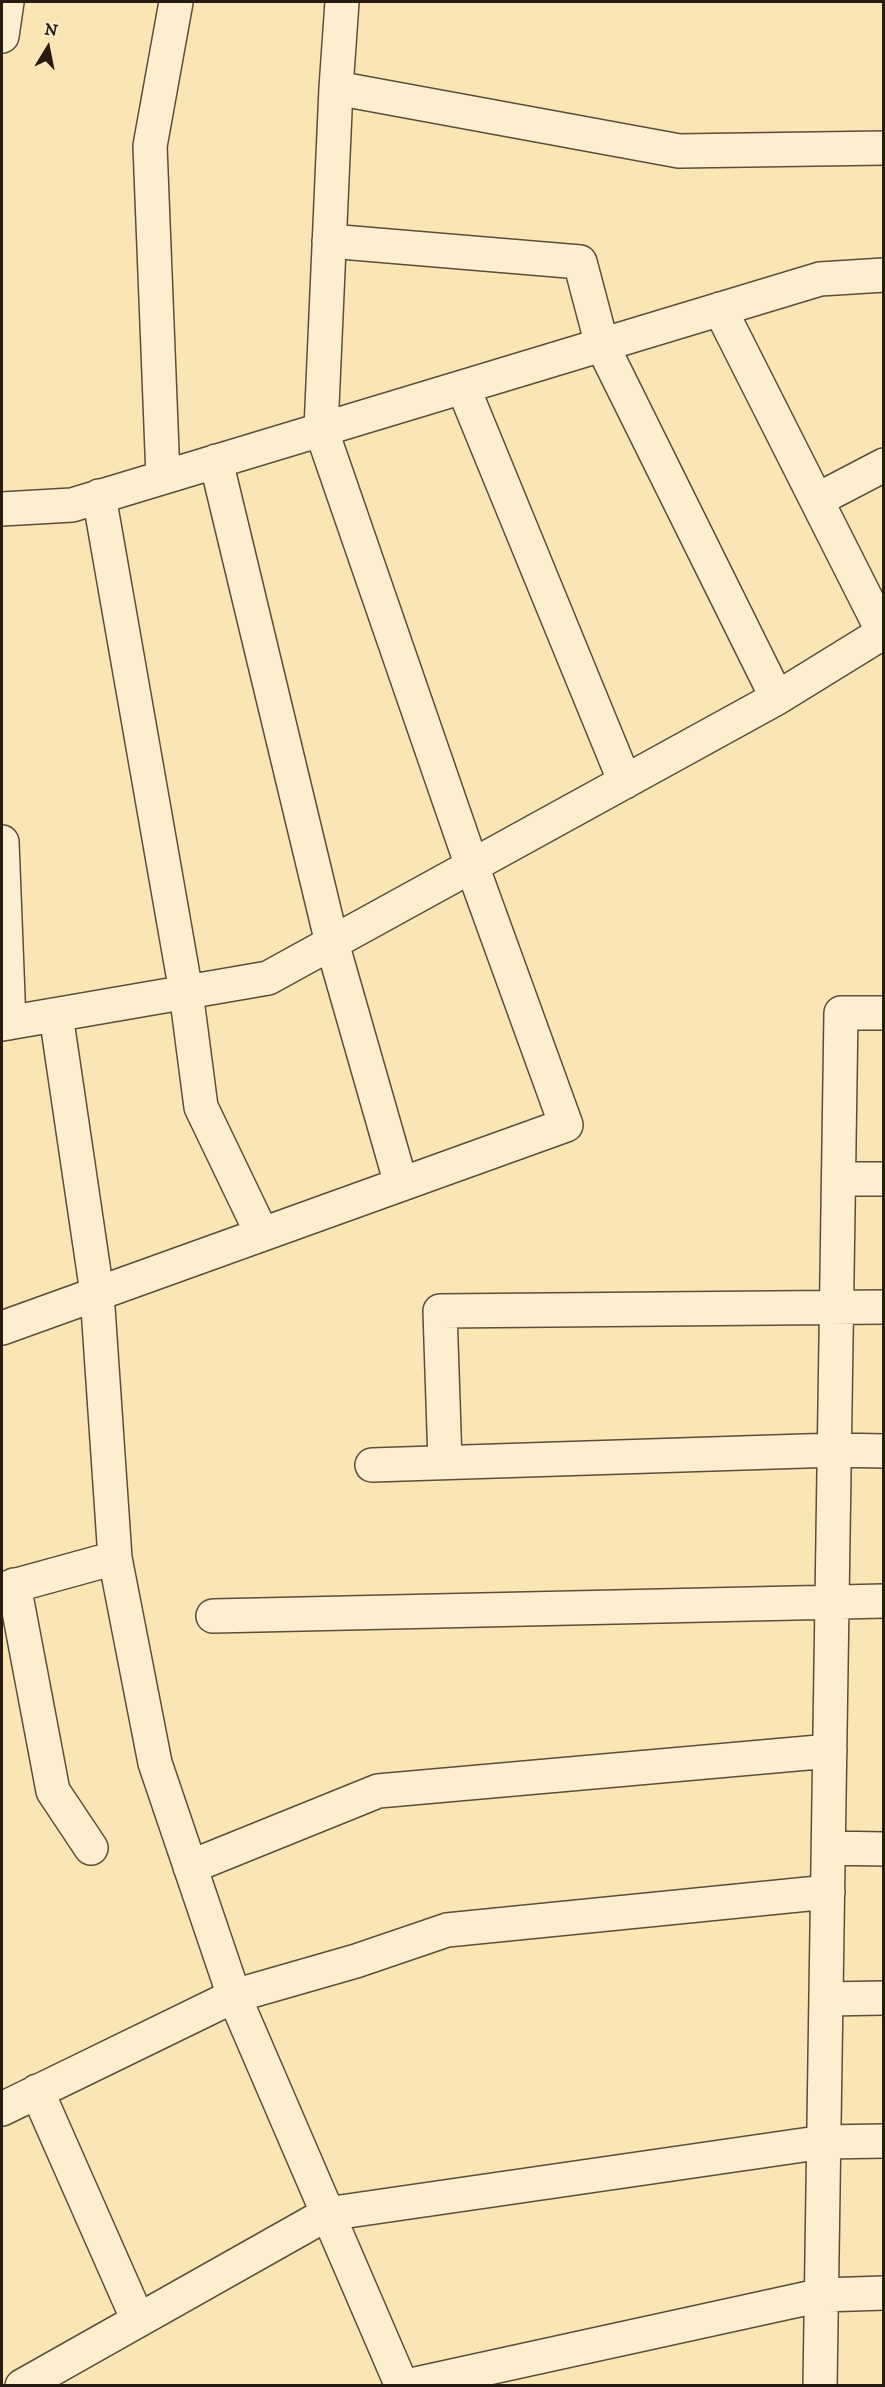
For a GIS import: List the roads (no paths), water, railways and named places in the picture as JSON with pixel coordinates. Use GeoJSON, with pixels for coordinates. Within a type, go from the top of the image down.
{"type":"FeatureCollection","features":[{"type":"Feature","properties":{"kind":"street"},"geometry":{"type":"LineString","coordinates":[[2,36],[7,2]]}},
{"type":"Feature","properties":{"kind":"street"},"geometry":{"type":"LineString","coordinates":[[163,477],[150,146],[176,2]]}},
{"type":"Feature","properties":{"kind":"street"},"geometry":{"type":"LineString","coordinates":[[2,1328],[566,1125],[472,866],[321,429],[342,2]]}},
{"type":"Feature","properties":{"kind":"street"},"geometry":{"type":"LineString","coordinates":[[336,88],[679,151],[884,148]]}},
{"type":"Feature","properties":{"kind":"street"},"geometry":{"type":"LineString","coordinates":[[329,241],[580,262],[602,345],[777,698]]}},
{"type":"Feature","properties":{"kind":"street"},"geometry":{"type":"LineString","coordinates":[[2,509],[72,505],[820,279],[884,275]]}},
{"type":"Feature","properties":{"kind":"street"},"geometry":{"type":"LineString","coordinates":[[2,842],[5,1024],[268,978],[777,698],[883,632],[720,309]]}},
{"type":"Feature","properties":{"kind":"street"},"geometry":{"type":"LineString","coordinates":[[463,387],[625,782]]}},
{"type":"Feature","properties":{"kind":"street"},"geometry":{"type":"LineString","coordinates":[[216,461],[332,943],[401,1184]]}},
{"type":"Feature","properties":{"kind":"street"},"geometry":{"type":"LineString","coordinates":[[817,500],[884,465]]}},
{"type":"Feature","properties":{"kind":"street"},"geometry":{"type":"LineString","coordinates":[[99,496],[186,992],[201,1107],[262,1234]]}},
{"type":"Feature","properties":{"kind":"street"},"geometry":{"type":"LineString","coordinates":[[820,2385],[841,1013],[884,1013]]}},
{"type":"Feature","properties":{"kind":"street"},"geometry":{"type":"LineString","coordinates":[[56,1015],[97,1293],[115,1558],[155,1763],[234,1996],[327,2214],[404,2385],[822,2295],[884,2294]]}},
{"type":"Feature","properties":{"kind":"street"},"geometry":{"type":"LineString","coordinates":[[839,1179],[884,1179]]}},
{"type":"Feature","properties":{"kind":"street"},"geometry":{"type":"LineString","coordinates":[[445,1462],[440,1311],[884,1307]]}},
{"type":"Feature","properties":{"kind":"street"},"geometry":{"type":"LineString","coordinates":[[372,1465],[835,1450],[884,1451]]}},
{"type":"Feature","properties":{"kind":"street"},"geometry":{"type":"LineString","coordinates":[[91,1848],[53,1791],[8,1587],[115,1558]]}},
{"type":"Feature","properties":{"kind":"street"},"geometry":{"type":"LineString","coordinates":[[213,1616],[884,1601]]}},
{"type":"Feature","properties":{"kind":"street"},"geometry":{"type":"LineString","coordinates":[[190,1867],[378,1791],[830,1751]]}},
{"type":"Feature","properties":{"kind":"street"},"geometry":{"type":"LineString","coordinates":[[829,1848],[884,1849]]}},
{"type":"Feature","properties":{"kind":"street"},"geometry":{"type":"LineString","coordinates":[[4,2102],[37,2091],[234,1996],[356,1961],[447,1930],[828,1892]]}},
{"type":"Feature","properties":{"kind":"street"},"geometry":{"type":"LineString","coordinates":[[826,1999],[884,1998]]}},
{"type":"Feature","properties":{"kind":"street"},"geometry":{"type":"LineString","coordinates":[[37,2091],[138,2320]]}},
{"type":"Feature","properties":{"kind":"street"},"geometry":{"type":"LineString","coordinates":[[22,2385],[327,2214],[824,2142],[884,2141]]}}]}
